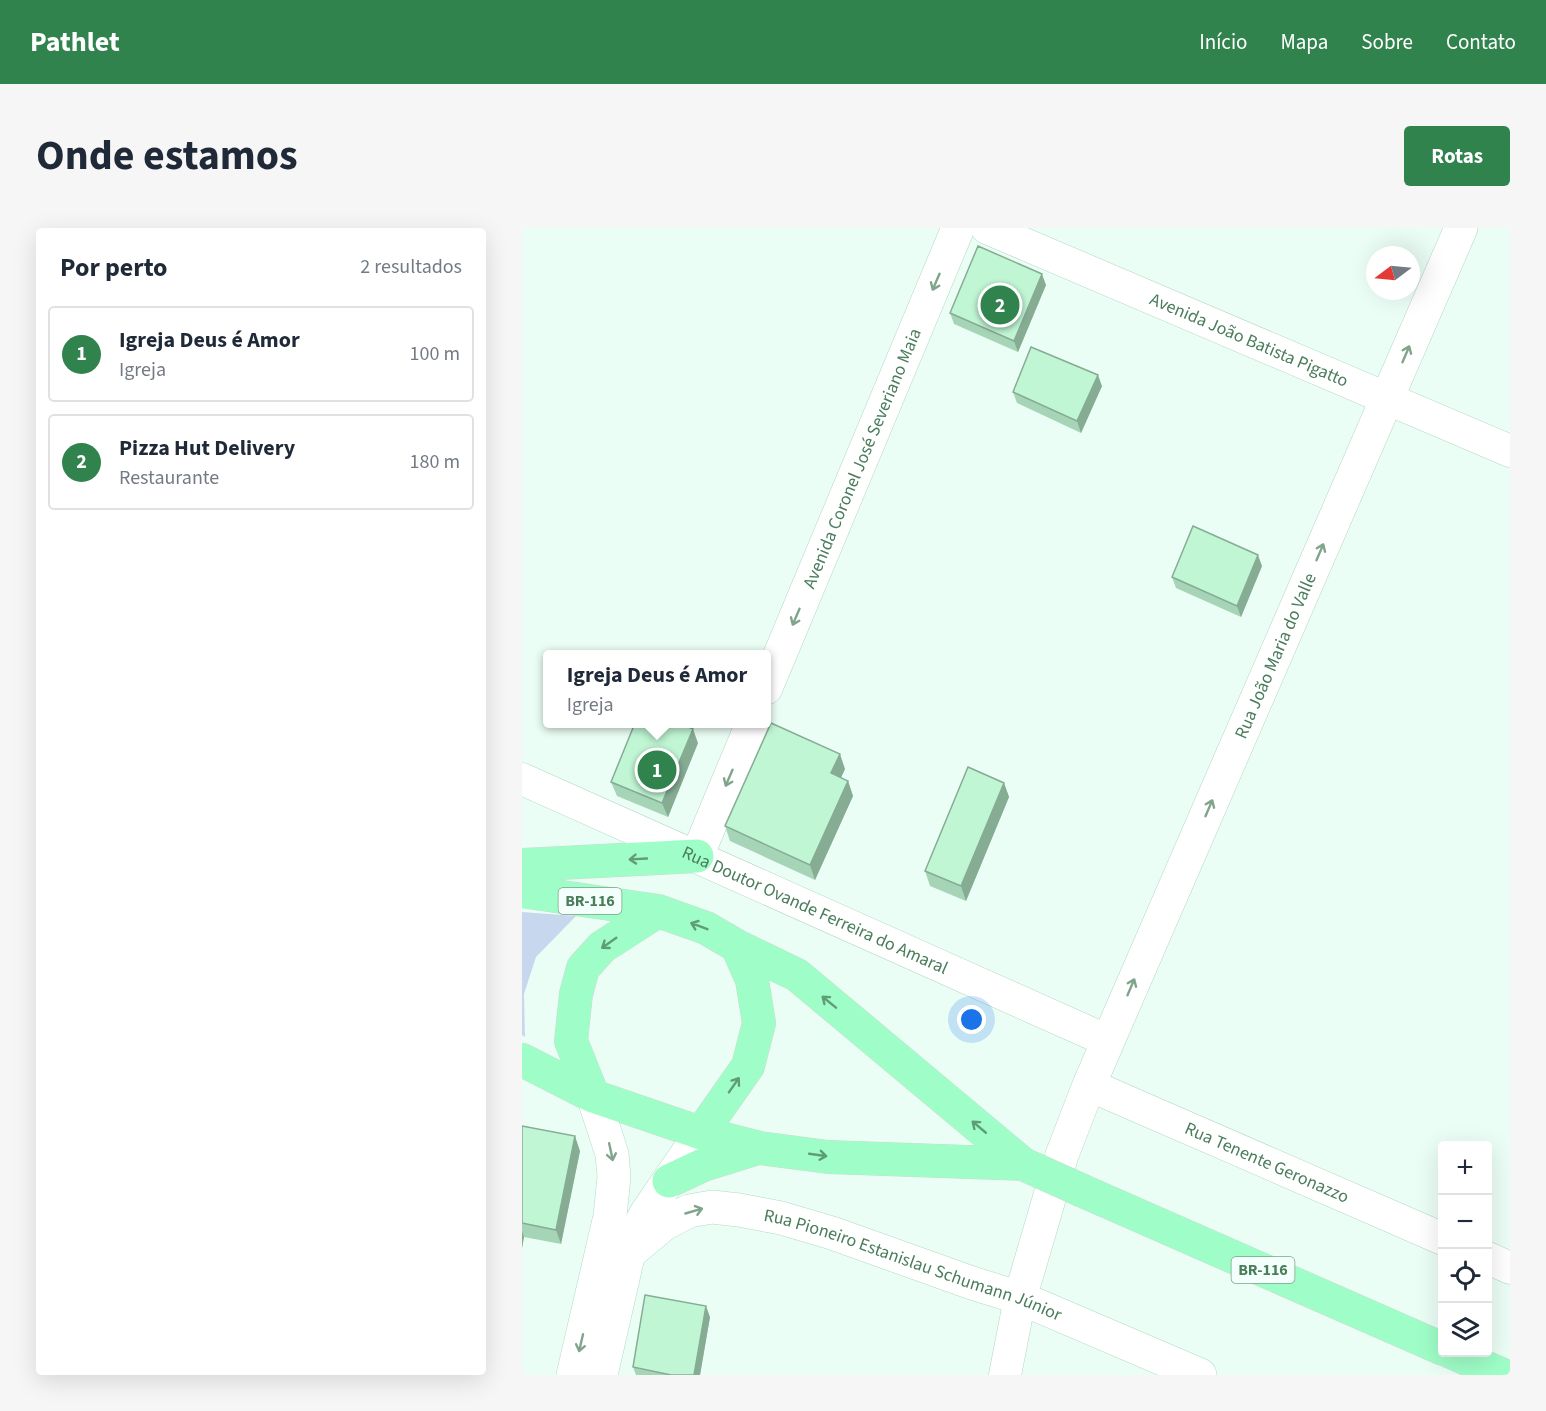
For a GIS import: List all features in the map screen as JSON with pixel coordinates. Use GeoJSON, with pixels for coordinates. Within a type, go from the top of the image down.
{"type":"FeatureCollection","features":[{"type":"Feature","properties":{"kind":"highway"},"geometry":{"type":"LineString","coordinates":[[522,866],[697,856]]}},
{"type":"Feature","properties":{"kind":"highway","name":"BR-116"},"geometry":{"type":"LineString","coordinates":[[522,891],[658,911],[706,928],[797,975],[1023,1164],[1438,1347]]}},
{"type":"Feature","properties":{"kind":"highway"},"geometry":{"type":"LineString","coordinates":[[593,1096],[571,1041],[576,994],[583,968],[602,947],[658,911]]}},
{"type":"Feature","properties":{"kind":"highway"},"geometry":{"type":"LineString","coordinates":[[701,1133],[748,1066],[759,1023],[752,980],[737,946]]}},
{"type":"Feature","properties":{"kind":"highway","name":"BR-116"},"geometry":{"type":"LineString","coordinates":[[522,1060],[593,1096],[701,1133],[760,1148],[828,1157],[1023,1164]]}},
{"type":"Feature","properties":{"kind":"highway"},"geometry":{"type":"LineString","coordinates":[[669,1181],[703,1165],[760,1148]]}},
{"type":"Feature","properties":{"kind":"highway"},"geometry":{"type":"LineString","coordinates":[[1460,1357],[1503,1375]]}},
{"type":"Feature","properties":{"kind":"street","name":"Avenida Coronel José Severiano Maia"},"geometry":{"type":"LineString","coordinates":[[771,676],[958,228]]}},
{"type":"Feature","properties":{"kind":"street","name":"Avenida João Batista Pigatto"},"geometry":{"type":"LineString","coordinates":[[987,228],[1510,451]]}},
{"type":"Feature","properties":{"kind":"street","name":"Rua João Maria do Valle"},"geometry":{"type":"LineString","coordinates":[[1020,1298],[1062,1155],[1089,1085],[1461,228]]}},
{"type":"Feature","properties":{"kind":"street"},"geometry":{"type":"LineString","coordinates":[[697,856],[750,728]]}},
{"type":"Feature","properties":{"kind":"street","name":"Rua Doutor Ovande Ferreira do Amaral"},"geometry":{"type":"LineString","coordinates":[[522,778],[1108,1041]]}},
{"type":"Feature","properties":{"kind":"street","name":"Rua Tenente Geronazzo"},"geometry":{"type":"LineString","coordinates":[[1089,1085],[1438,1237]]}},
{"type":"Feature","properties":{"kind":"street"},"geometry":{"type":"LineString","coordinates":[[573,1375],[610,1216],[614,1177],[612,1154],[593,1096]]}},
{"type":"Feature","properties":{"kind":"street"},"geometry":{"type":"LineString","coordinates":[[601,1375],[632,1239],[647,1212],[701,1133]]}},
{"type":"Feature","properties":{"kind":"street","name":"Rua Pioneiro Estanislau Schumann Júnior"},"geometry":{"type":"LineString","coordinates":[[628,1254],[664,1224],[689,1211],[711,1207],[781,1218],[832,1233],[1020,1298],[1200,1375]]}},
{"type":"Feature","properties":{"kind":"street"},"geometry":{"type":"LineString","coordinates":[[1492,1260],[1510,1268]]}},
{"type":"Feature","properties":{"kind":"street"},"geometry":{"type":"LineString","coordinates":[[1005,1375],[1020,1298]]}},
{"type":"Feature","properties":{"kind":"shaded area"},"geometry":{"type":"Polygon","coordinates":[[[522,912],[576,916],[536,957],[524,994],[525,1037],[522,1035],[522,912]]]}},
{"type":"Feature","properties":{"kind":"building"},"geometry":{"type":"Polygon","coordinates":[[[978,246],[1042,274],[1014,341],[950,313],[978,246]]]}},
{"type":"Feature","properties":{"kind":"building"},"geometry":{"type":"Polygon","coordinates":[[[1031,347],[1098,375],[1077,421],[1013,392],[1031,347]]]}},
{"type":"Feature","properties":{"kind":"building"},"geometry":{"type":"Polygon","coordinates":[[[1193,526],[1258,555],[1237,606],[1172,577],[1193,526]]]}},
{"type":"Feature","properties":{"kind":"building"},"geometry":{"type":"Polygon","coordinates":[[[771,723],[840,754],[831,773],[848,781],[810,865],[725,826],[769,728],[771,728],[771,723]]]}},
{"type":"Feature","properties":{"kind":"building"},"geometry":{"type":"Polygon","coordinates":[[[633,728],[693,729],[662,803],[611,782],[633,728]]]}},
{"type":"Feature","properties":{"kind":"building"},"geometry":{"type":"Polygon","coordinates":[[[968,767],[1004,783],[961,886],[925,871],[968,767]]]}},
{"type":"Feature","properties":{"kind":"building"},"geometry":{"type":"Polygon","coordinates":[[[522,1126],[575,1136],[556,1230],[522,1223],[522,1126]]]}},
{"type":"Feature","properties":{"kind":"building"},"geometry":{"type":"Polygon","coordinates":[[[645,1295],[706,1306],[694,1375],[671,1375],[633,1367],[645,1295]]]}},
{"type":"Feature","properties":{"kind":"place","name":"Pizza Hut Delivery"},"geometry":{"type":"Point","coordinates":[1000,305]}},
{"type":"Feature","properties":{"kind":"place","name":"Igreja Deus é Amor"},"geometry":{"type":"Point","coordinates":[657,770]}}]}
